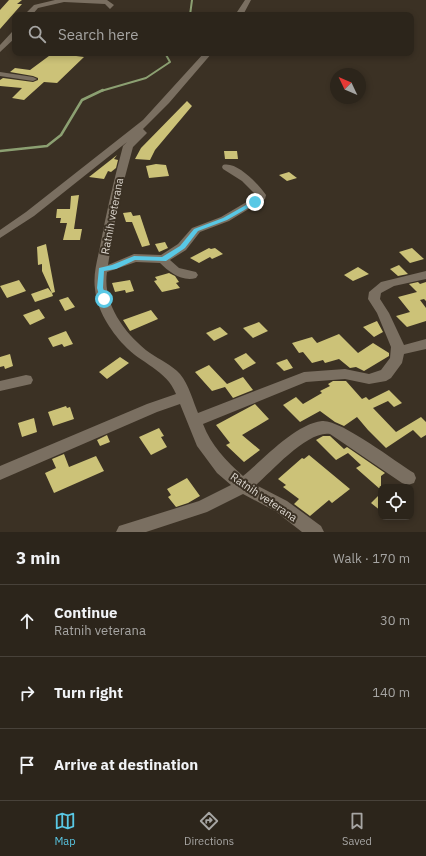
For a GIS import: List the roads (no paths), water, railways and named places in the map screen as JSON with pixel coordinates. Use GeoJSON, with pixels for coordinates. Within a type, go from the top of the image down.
{"type":"FeatureCollection","features":[{"type":"Feature","properties":{"kind":"street"},"geometry":{"type":"LineString","coordinates":[[30,12],[35,3],[64,0],[107,2],[111,5],[110,7]]}},
{"type":"Feature","properties":{"kind":"street"},"geometry":{"type":"LineString","coordinates":[[241,12],[248,0]]}},
{"type":"Feature","properties":{"kind":"street"},"geometry":{"type":"LineString","coordinates":[[0,38],[12,36]]}},
{"type":"Feature","properties":{"kind":"street"},"geometry":{"type":"LineString","coordinates":[[0,50],[12,37]]}},
{"type":"Feature","properties":{"kind":"street"},"geometry":{"type":"LineString","coordinates":[[0,235],[30,214],[138,129],[166,102],[205,56]]}},
{"type":"Feature","properties":{"kind":"street"},"geometry":{"type":"LineString","coordinates":[[0,74],[33,79]]}},
{"type":"Feature","properties":{"kind":"street","name":"Ratnih veterana"},"geometry":{"type":"LineString","coordinates":[[138,129],[142,133],[128,146],[113,203],[101,270],[100,288],[116,326],[136,349],[174,376],[195,421],[202,442],[223,468],[243,486],[281,506],[315,532]]}},
{"type":"Feature","properties":{"kind":"street"},"geometry":{"type":"LineString","coordinates":[[101,270],[114,267],[134,258],[163,259],[182,247],[196,230],[225,219],[260,199],[261,195],[256,186],[247,178],[227,167]]}},
{"type":"Feature","properties":{"kind":"street"},"geometry":{"type":"LineString","coordinates":[[163,259],[175,271],[192,275]]}},
{"type":"Feature","properties":{"kind":"street"},"geometry":{"type":"LineString","coordinates":[[195,421],[304,377],[345,374],[369,379],[381,377],[394,365],[398,350],[383,313],[374,299],[375,292],[386,284],[410,281],[426,275]]}},
{"type":"Feature","properties":{"kind":"street"},"geometry":{"type":"LineString","coordinates":[[398,350],[426,344]]}},
{"type":"Feature","properties":{"kind":"street"},"geometry":{"type":"LineString","coordinates":[[0,386],[26,380]]}},
{"type":"Feature","properties":{"kind":"street"},"geometry":{"type":"LineString","coordinates":[[0,473],[152,408],[184,397]]}},
{"type":"Feature","properties":{"kind":"street"},"geometry":{"type":"LineString","coordinates":[[125,532],[214,501],[243,486],[310,431],[322,427],[333,428],[408,478]]}},
{"type":"Feature","properties":{"kind":"waterway"},"geometry":{"type":"LineString","coordinates":[[190,12],[192,0]]}},
{"type":"Feature","properties":{"kind":"waterway"},"geometry":{"type":"LineString","coordinates":[[101,91],[146,78],[170,62],[167,56]]}},
{"type":"Feature","properties":{"kind":"waterway"},"geometry":{"type":"LineString","coordinates":[[0,151],[47,146],[61,135],[82,100],[103,90]]}}]}
